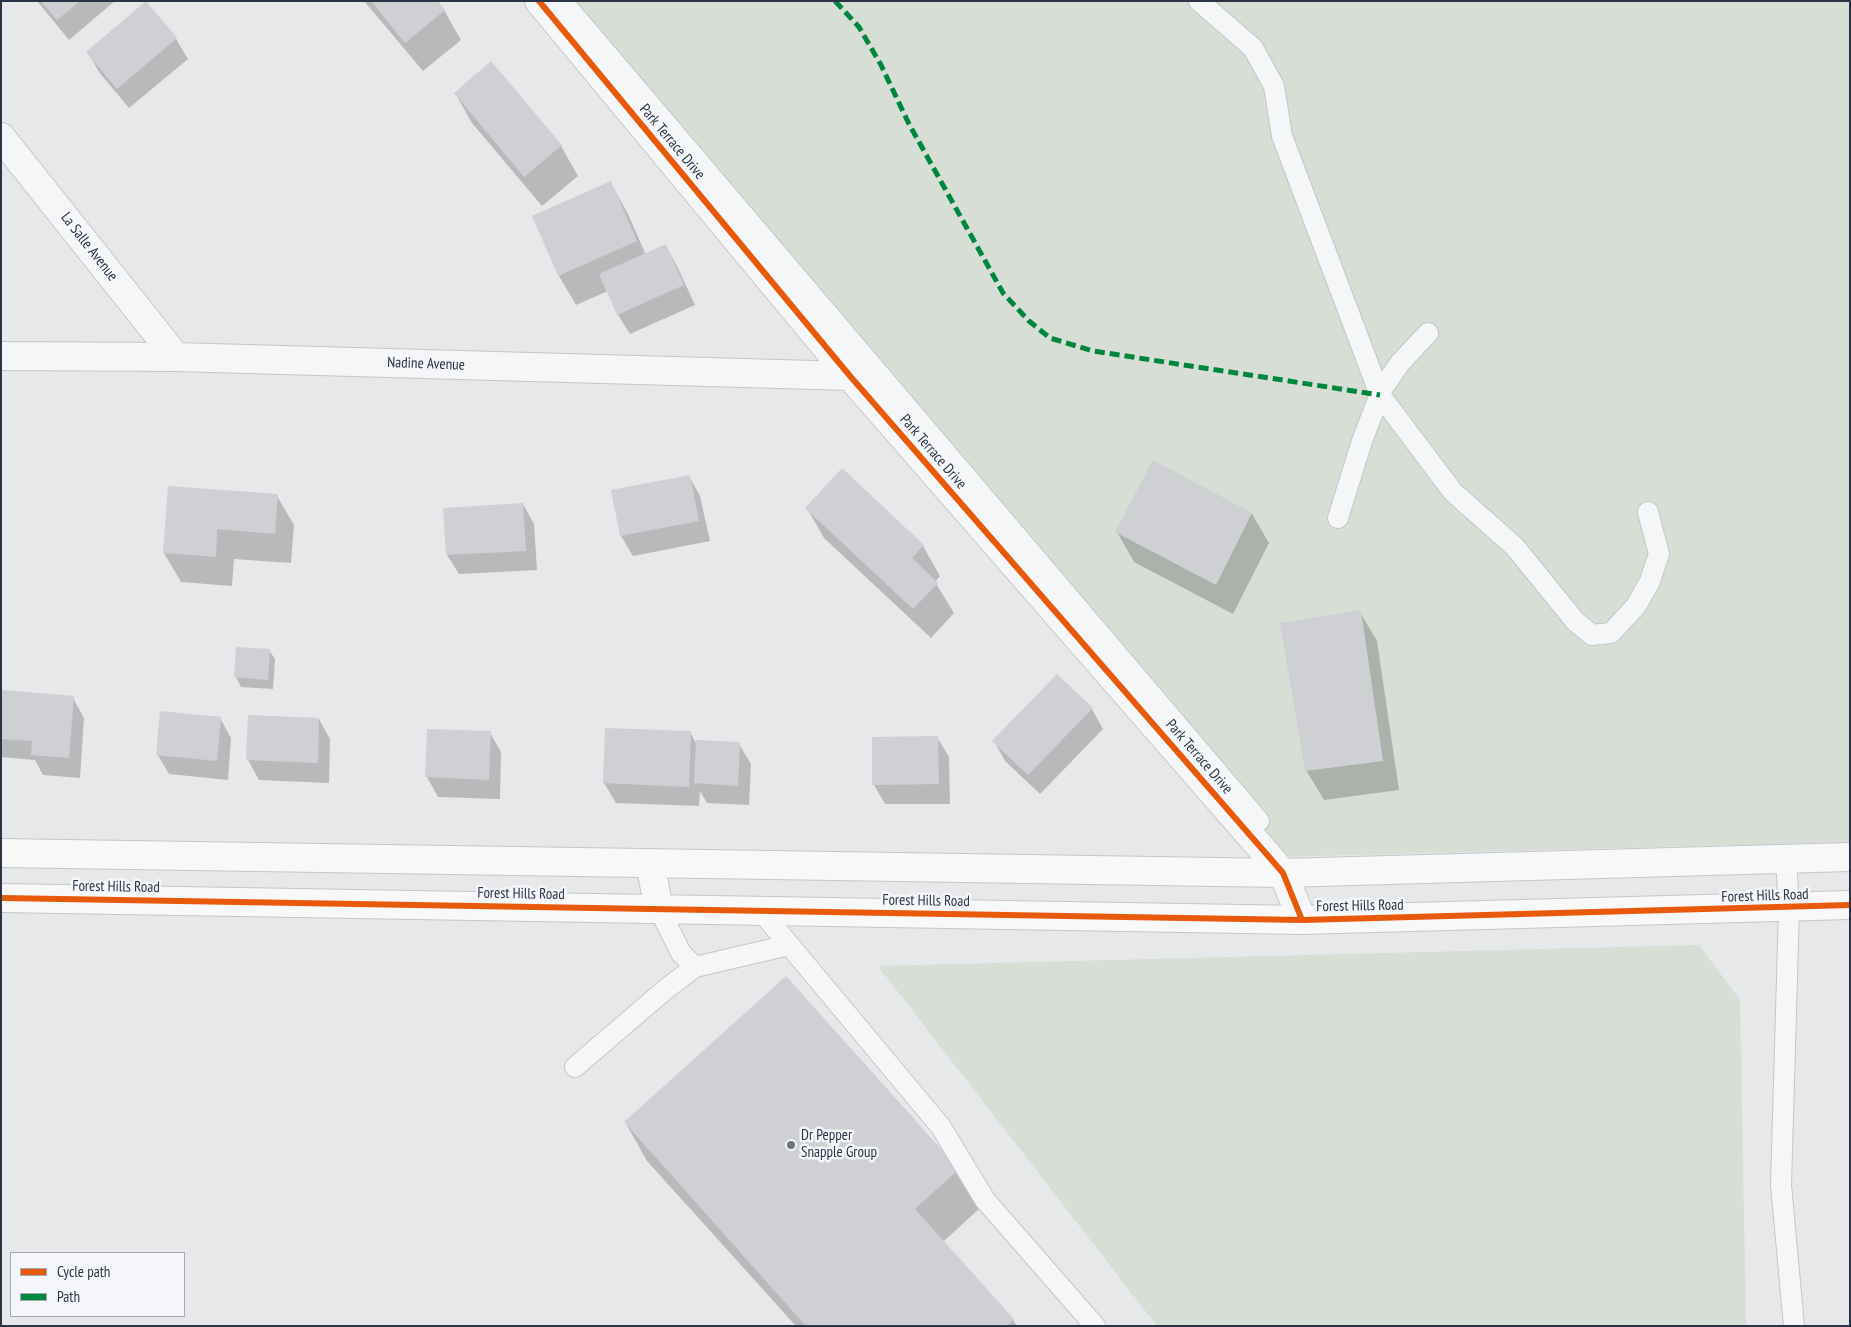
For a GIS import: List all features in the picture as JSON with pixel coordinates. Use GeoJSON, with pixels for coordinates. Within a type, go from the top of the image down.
{"type":"FeatureCollection","features":[{"type":"Feature","properties":{"kind":"street","name":"Park Terrace Drive"},"geometry":{"type":"LineString","coordinates":[[539,1],[850,376],[1283,873],[1302,920]]}},
{"type":"Feature","properties":{"kind":"street","name":"La Salle Avenue"},"geometry":{"type":"LineString","coordinates":[[1,136],[176,357]]}},
{"type":"Feature","properties":{"kind":"street","name":"Nadine Avenue"},"geometry":{"type":"LineString","coordinates":[[1,356],[176,357],[850,376]]}},
{"type":"Feature","properties":{"kind":"street"},"geometry":{"type":"LineString","coordinates":[[1,854],[1283,873],[1850,857]]}},
{"type":"Feature","properties":{"kind":"street"},"geometry":{"type":"LineString","coordinates":[[650,863],[659,909]]}},
{"type":"Feature","properties":{"kind":"street","name":"Forest Hills Road"},"geometry":{"type":"LineString","coordinates":[[1,898],[1302,920],[1850,905]]}},
{"type":"Feature","properties":{"kind":"lane"},"geometry":{"type":"LineString","coordinates":[[562,1],[1259,821]]}},
{"type":"Feature","properties":{"kind":"lane"},"geometry":{"type":"LineString","coordinates":[[1198,1],[1228,24],[1253,48],[1274,86],[1282,136],[1380,395],[1453,492],[1515,547],[1575,621],[1592,635],[1611,633],[1636,606],[1650,581],[1659,554],[1648,512]]}},
{"type":"Feature","properties":{"kind":"lane"},"geometry":{"type":"LineString","coordinates":[[1338,518],[1362,441],[1380,395],[1400,363],[1428,333]]}},
{"type":"Feature","properties":{"kind":"lane"},"geometry":{"type":"LineString","coordinates":[[1786,859],[1788,908],[1781,1185],[1794,1326]]}},
{"type":"Feature","properties":{"kind":"lane"},"geometry":{"type":"LineString","coordinates":[[659,909],[682,953],[696,967]]}},
{"type":"Feature","properties":{"kind":"lane"},"geometry":{"type":"LineString","coordinates":[[761,911],[940,1128],[985,1200],[1095,1326]]}},
{"type":"Feature","properties":{"kind":"lane"},"geometry":{"type":"LineString","coordinates":[[575,1067],[666,989],[696,967],[789,945]]}},
{"type":"Feature","properties":{"kind":"shaded area"},"geometry":{"type":"Polygon","coordinates":[[[547,1],[1850,1],[1850,842],[1278,857],[547,1]]]}},
{"type":"Feature","properties":{"kind":"shaded area"},"geometry":{"type":"Polygon","coordinates":[[[1699,945],[1740,1000],[1746,1326],[1157,1326],[878,966],[1699,945]]]}},
{"type":"Feature","properties":{"kind":"building"},"geometry":{"type":"Polygon","coordinates":[[[41,1],[80,1],[57,20],[41,1]]]}},
{"type":"Feature","properties":{"kind":"building"},"geometry":{"type":"Polygon","coordinates":[[[146,1],[177,38],[117,89],[86,52],[146,1]]]}},
{"type":"Feature","properties":{"kind":"building"},"geometry":{"type":"Polygon","coordinates":[[[371,1],[438,1],[445,10],[405,43],[371,1]]]}},
{"type":"Feature","properties":{"kind":"building"},"geometry":{"type":"Polygon","coordinates":[[[491,61],[562,145],[524,177],[454,93],[491,61]]]}},
{"type":"Feature","properties":{"kind":"building"},"geometry":{"type":"Polygon","coordinates":[[[611,181],[637,241],[558,276],[532,216],[611,181]]]}},
{"type":"Feature","properties":{"kind":"building"},"geometry":{"type":"Polygon","coordinates":[[[666,244],[684,285],[617,315],[599,274],[666,244]]]}},
{"type":"Feature","properties":{"kind":"building"},"geometry":{"type":"Polygon","coordinates":[[[1153,460],[1252,513],[1216,585],[1115,532],[1153,460]]]}},
{"type":"Feature","properties":{"kind":"building"},"geometry":{"type":"Polygon","coordinates":[[[842,468],[924,545],[912,558],[938,583],[913,609],[805,508],[842,468]]]}},
{"type":"Feature","properties":{"kind":"building"},"geometry":{"type":"Polygon","coordinates":[[[690,475],[699,521],[620,536],[611,490],[690,475]]]}},
{"type":"Feature","properties":{"kind":"building"},"geometry":{"type":"Polygon","coordinates":[[[168,486],[278,494],[275,534],[217,529],[216,557],[163,553],[168,486]]]}},
{"type":"Feature","properties":{"kind":"building"},"geometry":{"type":"Polygon","coordinates":[[[523,503],[526,551],[446,555],[443,508],[523,503]]]}},
{"type":"Feature","properties":{"kind":"building"},"geometry":{"type":"Polygon","coordinates":[[[1361,610],[1383,761],[1305,771],[1280,623],[1361,610]]]}},
{"type":"Feature","properties":{"kind":"building"},"geometry":{"type":"Polygon","coordinates":[[[236,647],[270,649],[268,680],[234,677],[236,647]]]}},
{"type":"Feature","properties":{"kind":"building"},"geometry":{"type":"Polygon","coordinates":[[[1057,674],[1093,708],[1028,775],[992,741],[1057,674]]]}},
{"type":"Feature","properties":{"kind":"building"},"geometry":{"type":"Polygon","coordinates":[[[1,690],[74,696],[69,758],[31,755],[32,741],[1,739],[1,690]]]}},
{"type":"Feature","properties":{"kind":"building"},"geometry":{"type":"Polygon","coordinates":[[[160,711],[221,717],[217,761],[156,755],[160,711]]]}},
{"type":"Feature","properties":{"kind":"building"},"geometry":{"type":"Polygon","coordinates":[[[248,715],[319,718],[318,763],[246,760],[248,715]]]}},
{"type":"Feature","properties":{"kind":"building"},"geometry":{"type":"Polygon","coordinates":[[[605,728],[691,731],[689,787],[603,783],[605,728]]]}},
{"type":"Feature","properties":{"kind":"building"},"geometry":{"type":"Polygon","coordinates":[[[427,729],[491,731],[489,780],[425,777],[427,729]]]}},
{"type":"Feature","properties":{"kind":"building"},"geometry":{"type":"Polygon","coordinates":[[[938,736],[939,784],[872,785],[872,737],[938,736]]]}},
{"type":"Feature","properties":{"kind":"building"},"geometry":{"type":"Polygon","coordinates":[[[696,740],[740,742],[738,786],[694,783],[696,740]]]}},
{"type":"Feature","properties":{"kind":"building","name":"Dr Pepper Snapple Group"},"geometry":{"type":"Polygon","coordinates":[[[786,976],[959,1169],[915,1209],[1014,1319],[1007,1326],[806,1326],[624,1122],[786,976]]]}},
{"type":"Feature","properties":{"kind":"marked path"},"geometry":{"type":"LineString","coordinates":[[835,1],[859,27],[881,65],[909,124],[1003,293],[1029,321],[1050,338],[1093,351],[1380,395]]}},
{"type":"Feature","properties":{"kind":"cycle path"},"geometry":{"type":"LineString","coordinates":[[539,1],[850,376],[1283,873],[1302,920]]}},
{"type":"Feature","properties":{"kind":"cycle path"},"geometry":{"type":"LineString","coordinates":[[1,898],[1302,920],[1850,905]]}},
{"type":"Feature","properties":{"kind":"place","name":"Dr Pepper Snapple Group"},"geometry":{"type":"Point","coordinates":[791,1145]}}]}
